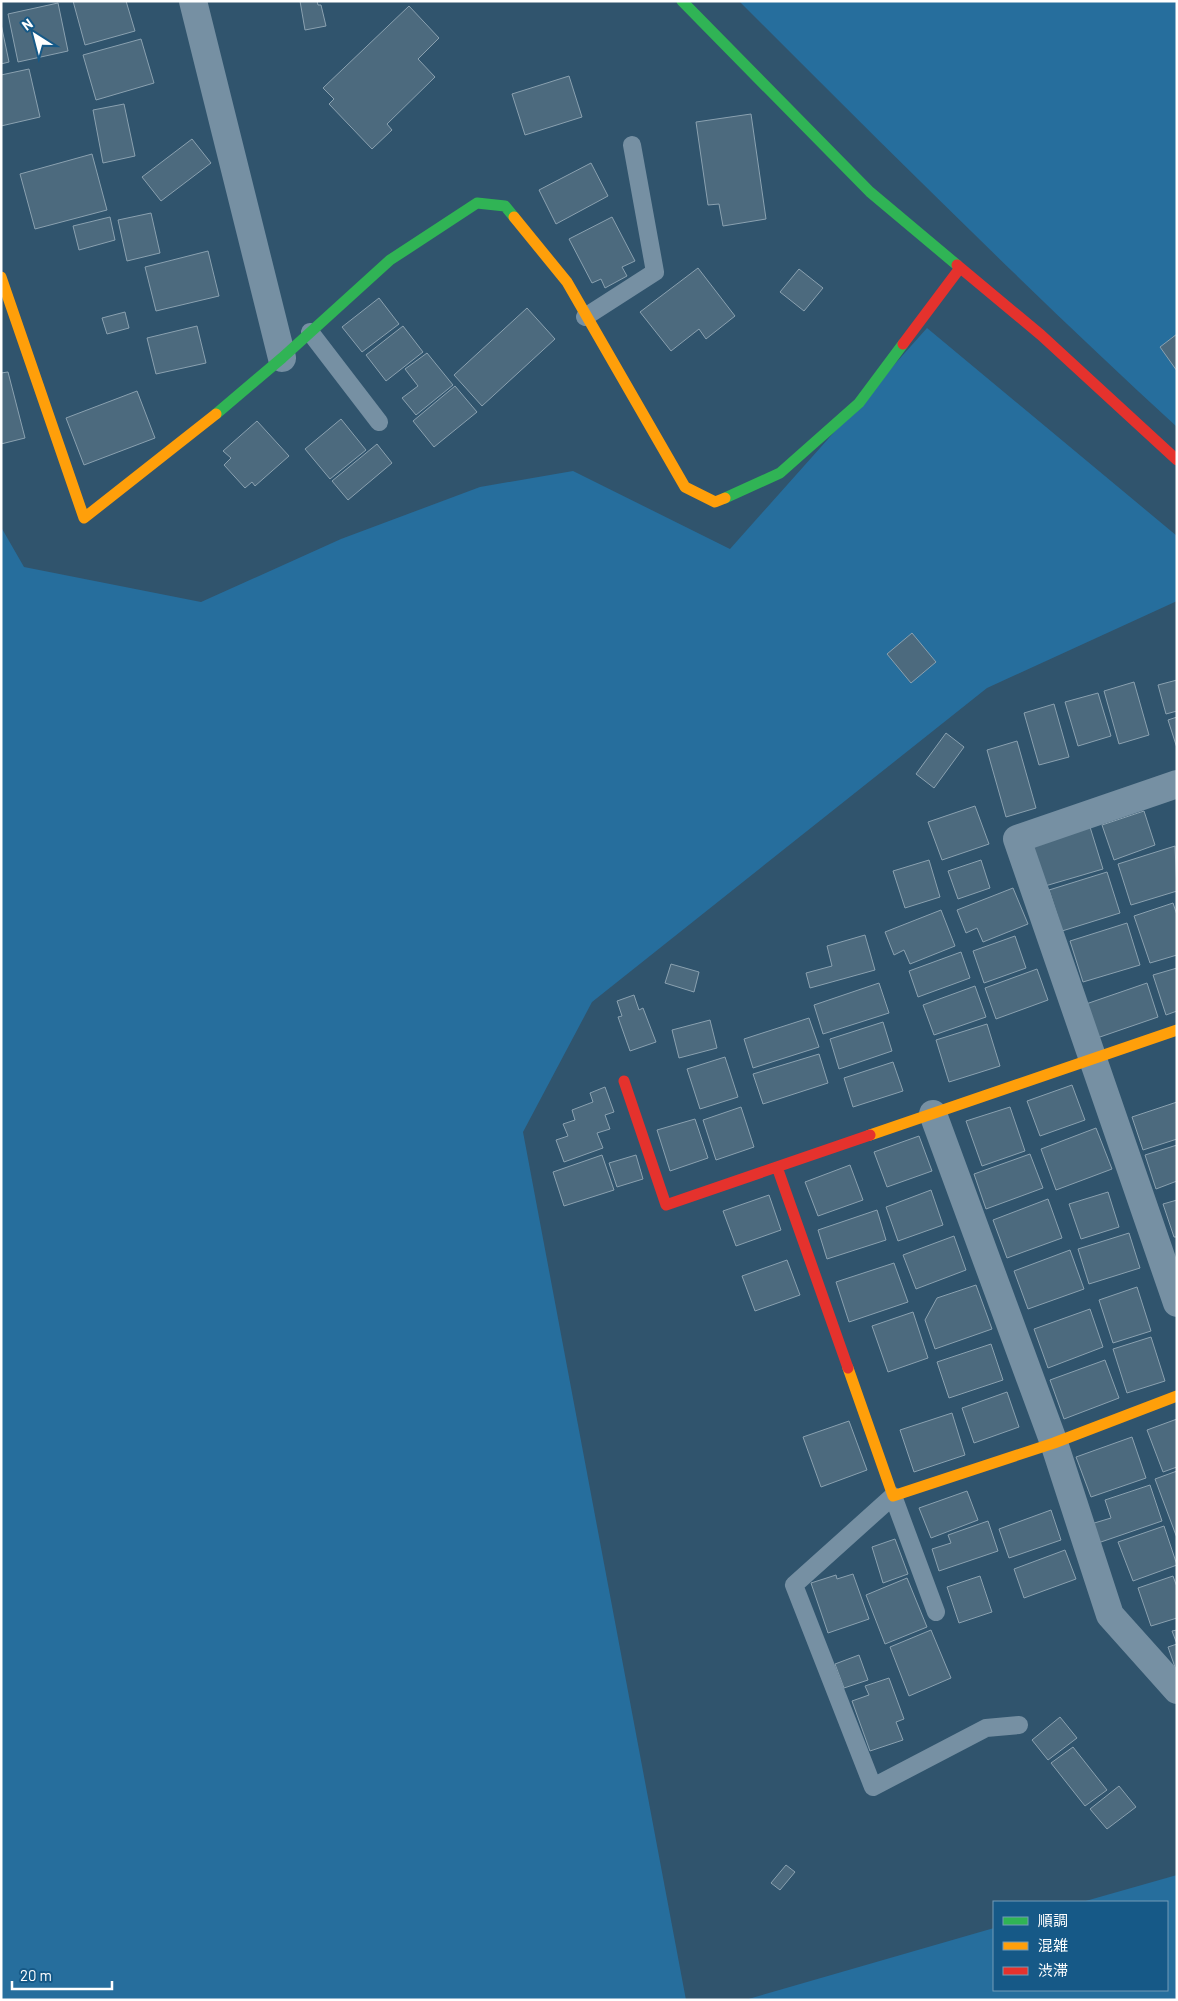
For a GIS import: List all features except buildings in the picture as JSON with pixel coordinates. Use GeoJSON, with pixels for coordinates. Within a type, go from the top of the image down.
{"type":"FeatureCollection","features":[{"type":"Feature","properties":{"kind":"street"},"geometry":{"type":"LineString","coordinates":[[192,1],[282,358]]}},
{"type":"Feature","properties":{"kind":"street"},"geometry":{"type":"LineString","coordinates":[[682,1],[870,192],[1041,336],[1177,460]]}},
{"type":"Feature","properties":{"kind":"street"},"geometry":{"type":"LineString","coordinates":[[1,277],[84,518],[182,443],[282,358],[390,260],[477,203],[505,206],[568,282],[685,487],[715,502],[780,473],[859,403],[960,268]]}},
{"type":"Feature","properties":{"kind":"street"},"geometry":{"type":"LineString","coordinates":[[1175,792],[1017,839],[1177,1302]]}},
{"type":"Feature","properties":{"kind":"street"},"geometry":{"type":"LineString","coordinates":[[624,1081],[666,1205],[1177,1030]]}},
{"type":"Feature","properties":{"kind":"street"},"geometry":{"type":"LineString","coordinates":[[933,1114],[1054,1443],[1110,1615],[1177,1690]]}},
{"type":"Feature","properties":{"kind":"street"},"geometry":{"type":"LineString","coordinates":[[777,1167],[893,1496],[1054,1443],[1177,1396]]}},
{"type":"Feature","properties":{"kind":"lane"},"geometry":{"type":"LineString","coordinates":[[586,316],[655,272],[632,145]]}},
{"type":"Feature","properties":{"kind":"lane"},"geometry":{"type":"LineString","coordinates":[[310,332],[379,422]]}},
{"type":"Feature","properties":{"kind":"lane"},"geometry":{"type":"LineString","coordinates":[[936,1612],[893,1496],[794,1585],[873,1787],[986,1728],[1019,1725]]}},
{"type":"Feature","properties":{"kind":"shaded area"},"geometry":{"type":"Polygon","coordinates":[[[739,1],[1177,1],[1177,427],[1010,270],[739,1]]]}},
{"type":"Feature","properties":{"kind":"shaded area"},"geometry":{"type":"Polygon","coordinates":[[[927,328],[1177,536],[1177,601],[987,688],[592,1002],[523,1132],[686,2000],[1,2000],[1,527],[24,567],[201,602],[341,539],[480,487],[573,471],[730,549],[927,328]]]}},
{"type":"Feature","properties":{"kind":"shaded area"},"geometry":{"type":"Polygon","coordinates":[[[1177,1875],[1177,2000],[745,2000],[993,1928],[993,1991],[1168,1991],[1168,1901],[1086,1901],[1177,1875]]]}},
{"type":"Feature","properties":{"kind":"traffic: fast"},"geometry":{"type":"LineString","coordinates":[[682,1],[870,192],[957,265]]}},
{"type":"Feature","properties":{"kind":"traffic: fast"},"geometry":{"type":"LineString","coordinates":[[216,414],[282,358],[390,260],[477,203],[505,206],[514,217]]}},
{"type":"Feature","properties":{"kind":"traffic: fast"},"geometry":{"type":"LineString","coordinates":[[725,498],[780,473],[859,403],[903,344]]}},
{"type":"Feature","properties":{"kind":"traffic: slow"},"geometry":{"type":"LineString","coordinates":[[514,217],[567,282],[685,487],[715,502],[725,498]]}},
{"type":"Feature","properties":{"kind":"traffic: slow"},"geometry":{"type":"LineString","coordinates":[[1,277],[84,518],[216,414]]}},
{"type":"Feature","properties":{"kind":"traffic: slow"},"geometry":{"type":"LineString","coordinates":[[870,1135],[1177,1030]]}},
{"type":"Feature","properties":{"kind":"traffic: slow"},"geometry":{"type":"LineString","coordinates":[[848,1368],[893,1496],[1054,1443],[1177,1396]]}},
{"type":"Feature","properties":{"kind":"traffic: jam"},"geometry":{"type":"LineString","coordinates":[[957,265],[1041,335],[1177,460]]}},
{"type":"Feature","properties":{"kind":"traffic: jam"},"geometry":{"type":"LineString","coordinates":[[903,344],[960,268]]}},
{"type":"Feature","properties":{"kind":"traffic: jam"},"geometry":{"type":"LineString","coordinates":[[624,1081],[666,1205],[870,1135]]}},
{"type":"Feature","properties":{"kind":"traffic: jam"},"geometry":{"type":"LineString","coordinates":[[777,1167],[848,1368]]}}]}
